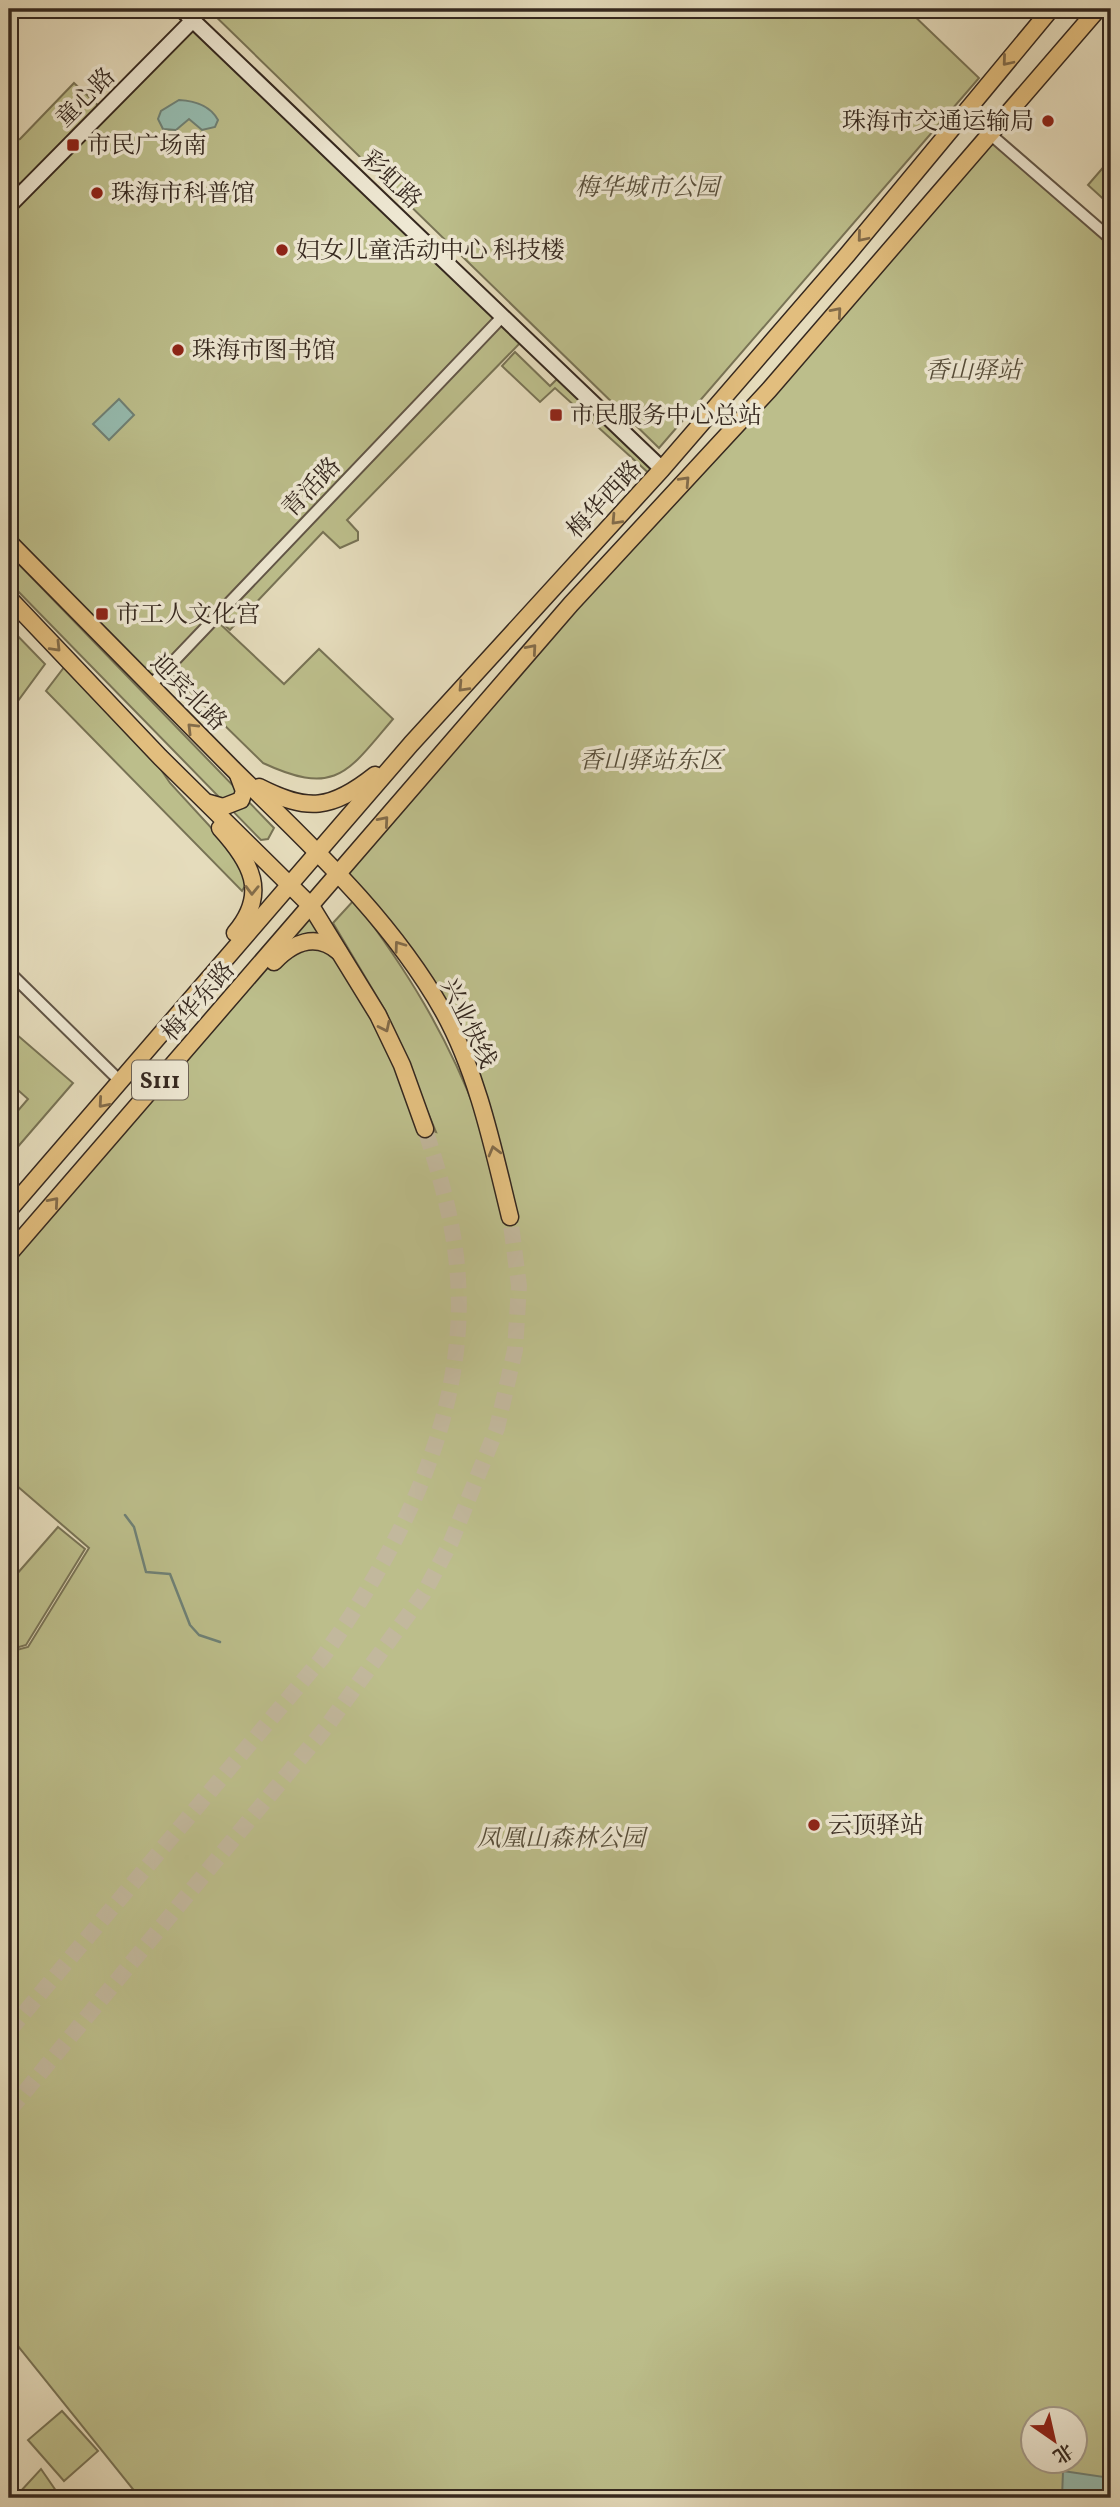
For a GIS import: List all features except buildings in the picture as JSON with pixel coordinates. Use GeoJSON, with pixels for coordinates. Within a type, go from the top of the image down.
{"type":"FeatureCollection","features":[{"type":"Feature","properties":{"kind":"main road","name":"梅华西路"},"geometry":{"type":"LineString","coordinates":[[290,884],[411,744],[662,470],[1051,9]]}},
{"type":"Feature","properties":{"kind":"main road","name":"梅华西路"},"geometry":{"type":"LineString","coordinates":[[339,873],[570,604],[769,390],[1098,9]]}},
{"type":"Feature","properties":{"kind":"main road","name":"迎宾北路"},"geometry":{"type":"LineString","coordinates":[[9,542],[339,873]]}},
{"type":"Feature","properties":{"kind":"main road"},"geometry":{"type":"LineString","coordinates":[[9,598],[160,757],[312,906],[346,958],[388,1034],[425,1129]]}},
{"type":"Feature","properties":{"kind":"main road"},"geometry":{"type":"LineString","coordinates":[[239,775],[287,801],[317,805],[353,791],[411,744]]}},
{"type":"Feature","properties":{"kind":"main road"},"geometry":{"type":"LineString","coordinates":[[150,1049],[173,1008],[246,919],[254,888],[251,870],[241,852],[177,781],[160,757]]}},
{"type":"Feature","properties":{"kind":"main road"},"geometry":{"type":"LineString","coordinates":[[209,803],[223,807],[241,800],[242,785],[239,775]]}},
{"type":"Feature","properties":{"kind":"main road","name":"梅华东路"},"geometry":{"type":"LineString","coordinates":[[9,1254],[339,873]]}},
{"type":"Feature","properties":{"kind":"main road","name":"兴业快线"},"geometry":{"type":"LineString","coordinates":[[339,873],[398,944],[454,1033],[483,1112],[510,1217]]}},
{"type":"Feature","properties":{"kind":"main road","name":"梅华东路"},"geometry":{"type":"LineString","coordinates":[[9,1210],[290,884]]}},
{"type":"Feature","properties":{"kind":"main road"},"geometry":{"type":"LineString","coordinates":[[176,1061],[217,1027],[271,965],[293,946],[320,941],[346,958]]}},
{"type":"Feature","properties":{"kind":"street","name":"彩虹路"},"geometry":{"type":"LineString","coordinates":[[181,9],[195,15],[662,470]]}},
{"type":"Feature","properties":{"kind":"street","name":"童心路"},"geometry":{"type":"LineString","coordinates":[[9,206],[195,15]]}},
{"type":"Feature","properties":{"kind":"street"},"geometry":{"type":"LineString","coordinates":[[990,134],[1111,239]]}},
{"type":"Feature","properties":{"kind":"street","name":"青活路"},"geometry":{"type":"LineString","coordinates":[[150,686],[502,317]]}},
{"type":"Feature","properties":{"kind":"street"},"geometry":{"type":"LineString","coordinates":[[9,971],[121,1082]]}},
{"type":"Feature","properties":{"kind":"green space","name":"梅华城市公园"},"geometry":{"type":"Polygon","coordinates":[[[208,9],[907,9],[979,78],[659,448],[208,9]]]}},
{"type":"Feature","properties":{"kind":"green space"},"geometry":{"type":"Polygon","coordinates":[[[193,21],[502,317],[150,686],[9,540],[9,206],[193,21]]]}},
{"type":"Feature","properties":{"kind":"green space"},"geometry":{"type":"Polygon","coordinates":[[[74,83],[101,108],[22,186],[9,174],[9,142],[20,139],[74,83]]]}},
{"type":"Feature","properties":{"kind":"green space","name":"凤凰山森林公园"},"geometry":{"type":"Polygon","coordinates":[[[990,135],[1111,239],[1111,2498],[140,2498],[9,2335],[9,1652],[28,1647],[89,1548],[9,1479],[9,1254],[311,906],[325,924],[425,1129],[436,1132],[386,1012],[333,923],[354,900],[424,1004],[453,1058],[478,1117],[454,1033],[339,873],[990,135]]]}},
{"type":"Feature","properties":{"kind":"green space"},"geometry":{"type":"Polygon","coordinates":[[[1107,163],[1111,167],[1111,206],[1088,185],[1107,163]]]}},
{"type":"Feature","properties":{"kind":"green space"},"geometry":{"type":"Polygon","coordinates":[[[501,321],[522,341],[347,520],[358,532],[358,540],[340,548],[323,532],[230,630],[217,619],[501,321]]]}},
{"type":"Feature","properties":{"kind":"green space"},"geometry":{"type":"Polygon","coordinates":[[[515,352],[550,386],[560,376],[660,469],[653,477],[555,388],[540,402],[502,366],[515,352]]]}},
{"type":"Feature","properties":{"kind":"green space"},"geometry":{"type":"Polygon","coordinates":[[[9,554],[274,828],[268,839],[261,840],[9,582],[9,554]]]}},
{"type":"Feature","properties":{"kind":"green space"},"geometry":{"type":"Polygon","coordinates":[[[218,622],[284,684],[319,649],[393,719],[364,753],[338,774],[324,778],[308,778],[263,763],[171,673],[218,622]]]}},
{"type":"Feature","properties":{"kind":"green space"},"geometry":{"type":"Polygon","coordinates":[[[9,627],[45,664],[12,709],[9,705],[9,627]]]}},
{"type":"Feature","properties":{"kind":"green space"},"geometry":{"type":"Polygon","coordinates":[[[65,666],[155,761],[170,783],[239,858],[248,881],[242,891],[46,691],[65,666]]]}},
{"type":"Feature","properties":{"kind":"green space"},"geometry":{"type":"Polygon","coordinates":[[[16,1034],[73,1083],[9,1157],[9,1121],[28,1099],[9,1082],[9,1043],[16,1034]]]}},
{"type":"Feature","properties":{"kind":"green space"},"geometry":{"type":"Polygon","coordinates":[[[58,1527],[85,1549],[26,1645],[9,1650],[9,1583],[58,1527]]]}},
{"type":"Feature","properties":{"kind":"green space"},"geometry":{"type":"Polygon","coordinates":[[[62,2411],[98,2451],[64,2481],[28,2440],[62,2411]]]}},
{"type":"Feature","properties":{"kind":"green space"},"geometry":{"type":"Polygon","coordinates":[[[41,2469],[61,2498],[24,2498],[19,2493],[41,2469]]]}},
{"type":"Feature","properties":{"kind":"water"},"geometry":{"type":"Polygon","coordinates":[[[179,100],[206,107],[218,120],[215,127],[202,130],[189,119],[176,130],[163,129],[158,119],[161,111],[179,100]]]}},
{"type":"Feature","properties":{"kind":"water"},"geometry":{"type":"Polygon","coordinates":[[[119,399],[134,415],[109,440],[93,424],[119,399]]]}},
{"type":"Feature","properties":{"kind":"water"},"geometry":{"type":"Polygon","coordinates":[[[1088,2475],[1111,2478],[1111,2498],[1062,2498],[1063,2476],[1088,2475]]]}},
{"type":"Feature","properties":{"kind":"waterway"},"geometry":{"type":"LineString","coordinates":[[125,1515],[134,1527],[146,1572],[170,1574],[190,1625],[199,1635],[220,1642]]}},
{"type":"Feature","properties":{"kind":"tunnel"},"geometry":{"type":"LineString","coordinates":[[9,2031],[322,1658],[351,1616],[402,1526],[423,1479],[439,1430],[452,1381],[458,1330],[458,1279],[454,1241],[442,1184],[425,1129]]}},
{"type":"Feature","properties":{"kind":"tunnel"},"geometry":{"type":"LineString","coordinates":[[9,2111],[327,1726],[424,1593],[451,1542],[497,1428],[515,1350],[519,1286],[510,1217]]}},
{"type":"Feature","properties":{"kind":"place","name":"珠海市交通运输局"},"geometry":{"type":"Point","coordinates":[1048,121]}},
{"type":"Feature","properties":{"kind":"place","name":"市民广场南"},"geometry":{"type":"Point","coordinates":[73,145]}},
{"type":"Feature","properties":{"kind":"place","name":"珠海市科普馆"},"geometry":{"type":"Point","coordinates":[97,193]}},
{"type":"Feature","properties":{"kind":"place","name":"妇女儿童活动中心 科技楼"},"geometry":{"type":"Point","coordinates":[282,250]}},
{"type":"Feature","properties":{"kind":"place","name":"珠海市图书馆"},"geometry":{"type":"Point","coordinates":[178,350]}},
{"type":"Feature","properties":{"kind":"place","name":"市民服务中心总站"},"geometry":{"type":"Point","coordinates":[556,415]}},
{"type":"Feature","properties":{"kind":"place","name":"市工人文化宫"},"geometry":{"type":"Point","coordinates":[102,614]}},
{"type":"Feature","properties":{"kind":"place","name":"云顶驿站"},"geometry":{"type":"Point","coordinates":[814,1825]}},
{"type":"Feature","properties":{"kind":"park label","name":"香山驿站"},"geometry":{"type":"Point","coordinates":[973,370]}},
{"type":"Feature","properties":{"kind":"park label","name":"香山驿站东区"},"geometry":{"type":"Point","coordinates":[651,760]}}]}
